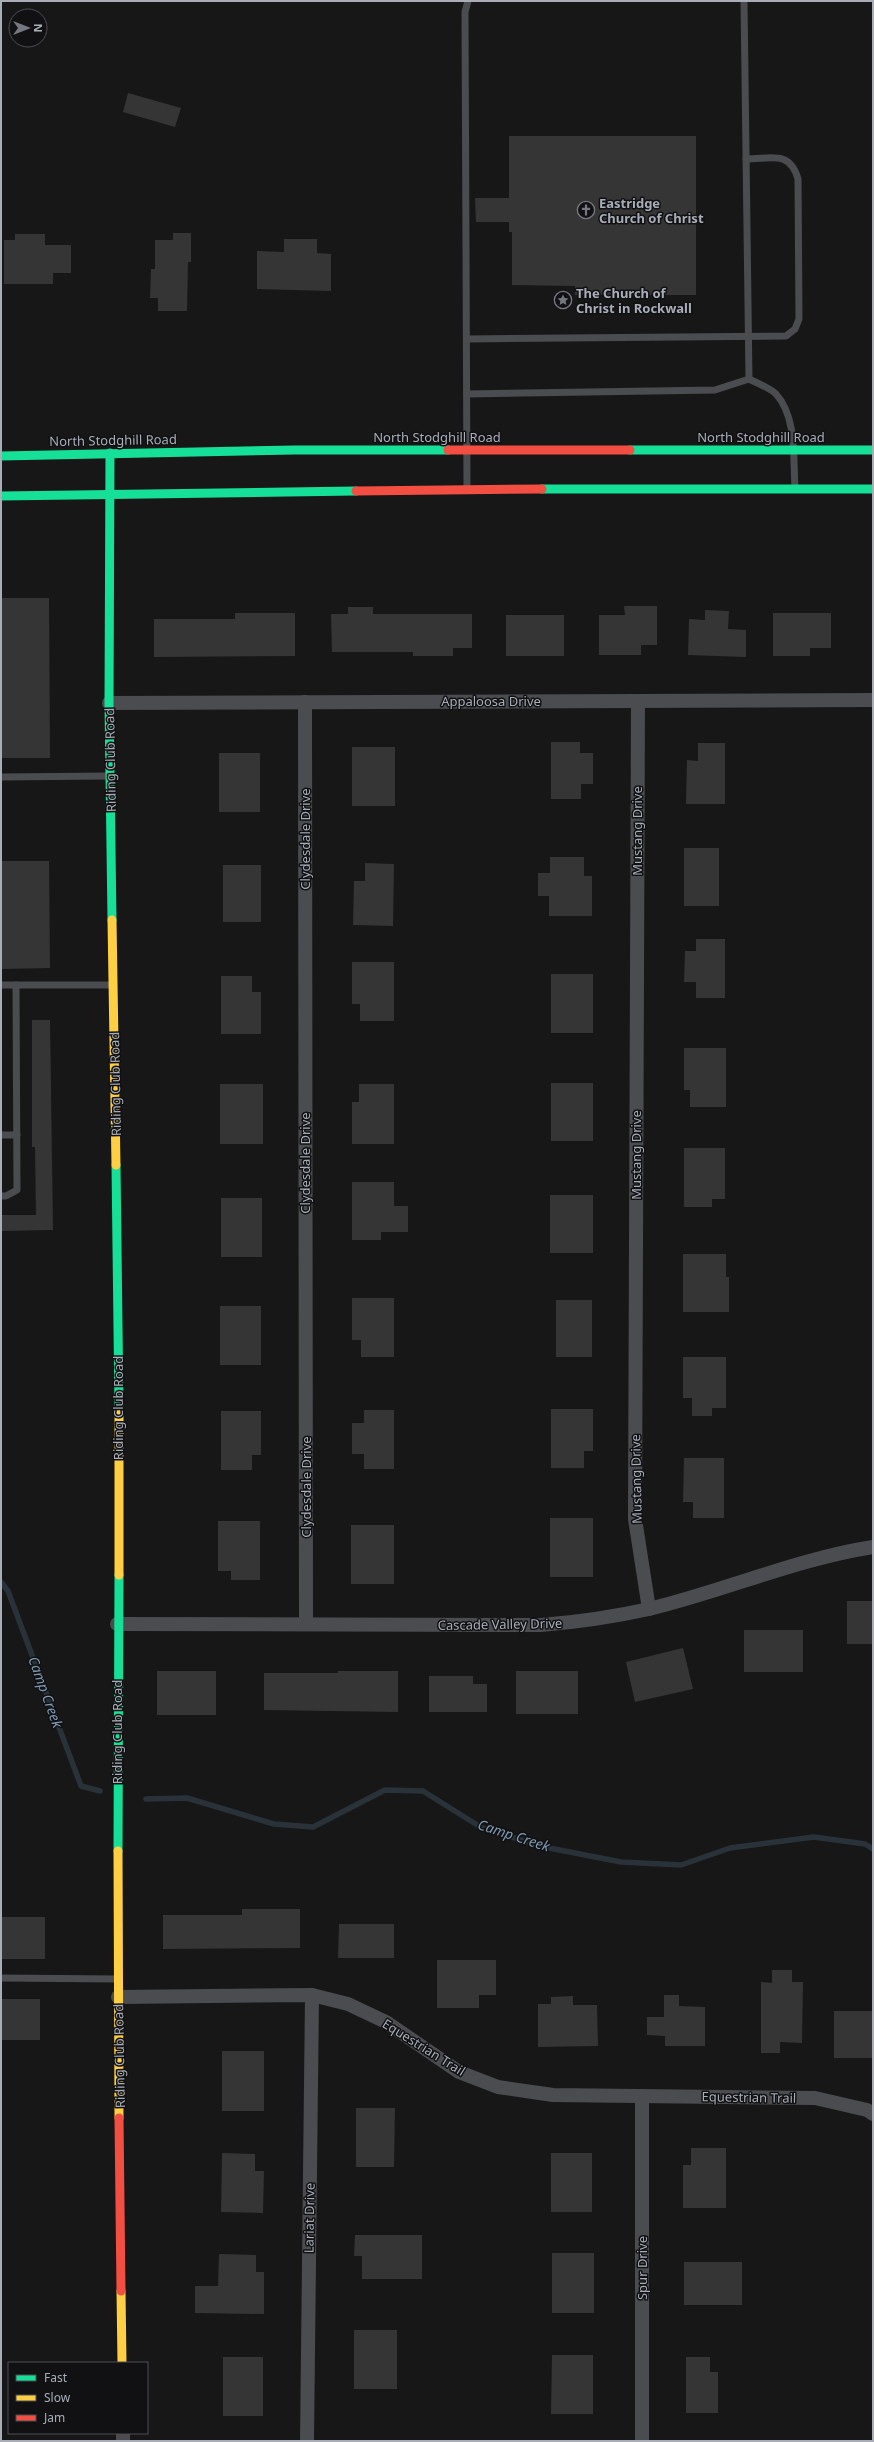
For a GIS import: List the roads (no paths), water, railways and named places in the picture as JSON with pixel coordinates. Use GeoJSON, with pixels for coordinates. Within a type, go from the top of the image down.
{"type":"FeatureCollection","features":[{"type":"Feature","properties":{"kind":"street","name":"North Stodghill Road"},"geometry":{"type":"LineString","coordinates":[[1,456],[295,450],[873,450]]}},
{"type":"Feature","properties":{"kind":"street","name":"Riding Club Road"},"geometry":{"type":"LineString","coordinates":[[110,453],[110,776],[119,1382],[117,1624],[118,1997],[122,2362]]}},
{"type":"Feature","properties":{"kind":"street"},"geometry":{"type":"LineString","coordinates":[[1,496],[467,489],[873,489]]}},
{"type":"Feature","properties":{"kind":"street","name":"Appaloosa Drive"},"geometry":{"type":"LineString","coordinates":[[110,703],[873,700]]}},
{"type":"Feature","properties":{"kind":"street","name":"Mustang Drive"},"geometry":{"type":"LineString","coordinates":[[638,701],[635,1519],[649,1609]]}},
{"type":"Feature","properties":{"kind":"street","name":"Clydesdale Drive"},"geometry":{"type":"LineString","coordinates":[[305,702],[306,1624]]}},
{"type":"Feature","properties":{"kind":"street","name":"Cascade Valley Drive"},"geometry":{"type":"LineString","coordinates":[[117,1624],[541,1625],[591,1621],[649,1609],[838,1552],[873,1547]]}},
{"type":"Feature","properties":{"kind":"street","name":"Equestrian Trail"},"geometry":{"type":"LineString","coordinates":[[118,1997],[312,1995],[348,2004],[386,2022],[459,2072],[498,2087],[553,2095],[815,2098],[867,2110],[873,2114]]}},
{"type":"Feature","properties":{"kind":"street","name":"Lariat Drive"},"geometry":{"type":"LineString","coordinates":[[307,2441],[312,1995]]}},
{"type":"Feature","properties":{"kind":"street","name":"Spur Drive"},"geometry":{"type":"LineString","coordinates":[[642,2096],[642,2441]]}},
{"type":"Feature","properties":{"kind":"lane"},"geometry":{"type":"LineString","coordinates":[[467,489],[466,12],[468,1]]}},
{"type":"Feature","properties":{"kind":"lane"},"geometry":{"type":"LineString","coordinates":[[744,1],[749,379]]}},
{"type":"Feature","properties":{"kind":"lane"},"geometry":{"type":"LineString","coordinates":[[467,339],[786,336],[795,329],[799,319],[798,179],[794,166],[786,159],[746,159]]}},
{"type":"Feature","properties":{"kind":"lane"},"geometry":{"type":"LineString","coordinates":[[467,394],[715,390],[749,379],[775,393],[786,408],[790,423],[795,489]]}},
{"type":"Feature","properties":{"kind":"lane"},"geometry":{"type":"LineString","coordinates":[[1,777],[110,776]]}},
{"type":"Feature","properties":{"kind":"lane"},"geometry":{"type":"LineString","coordinates":[[1,985],[113,985]]}},
{"type":"Feature","properties":{"kind":"lane"},"geometry":{"type":"LineString","coordinates":[[1,1196],[6,1196],[17,1190],[16,985]]}},
{"type":"Feature","properties":{"kind":"lane"},"geometry":{"type":"LineString","coordinates":[[1,1135],[17,1135]]}},
{"type":"Feature","properties":{"kind":"lane"},"geometry":{"type":"LineString","coordinates":[[1,1978],[118,1979]]}},
{"type":"Feature","properties":{"kind":"waterway","name":"Camp Creek"},"geometry":{"type":"LineString","coordinates":[[1,1582],[8,1591],[81,1786],[100,1791]]}},
{"type":"Feature","properties":{"kind":"waterway","name":"Camp Creek"},"geometry":{"type":"LineString","coordinates":[[146,1799],[187,1798],[274,1824],[313,1827],[385,1790],[423,1791],[482,1828],[544,1847],[621,1862],[681,1865],[730,1848],[814,1837],[865,1844],[873,1849]]}},
{"type":"Feature","properties":{"kind":"place","name":"Eastridge Church of Christ"},"geometry":{"type":"Point","coordinates":[586,210]}},
{"type":"Feature","properties":{"kind":"place","name":"The Church of Christ in Rockwall"},"geometry":{"type":"Point","coordinates":[563,300]}}]}
